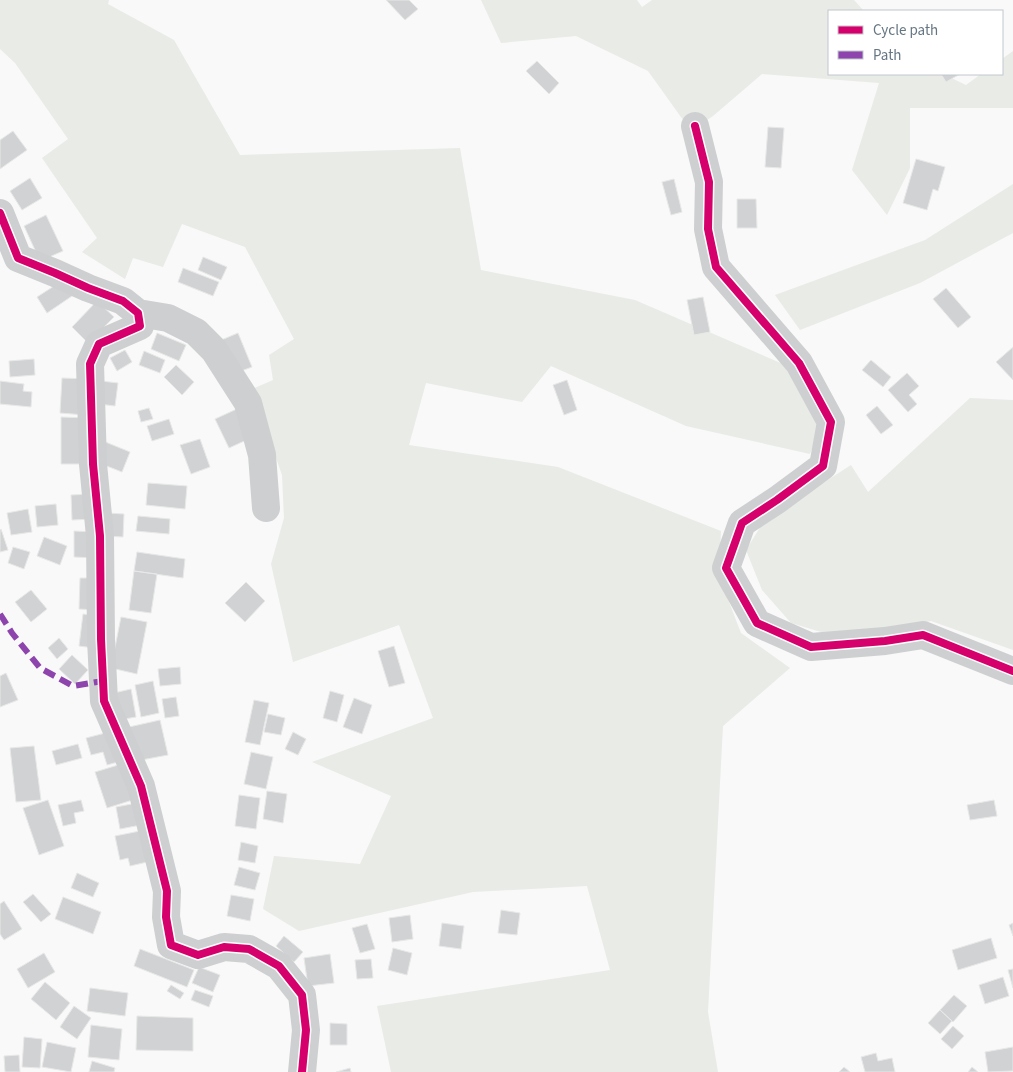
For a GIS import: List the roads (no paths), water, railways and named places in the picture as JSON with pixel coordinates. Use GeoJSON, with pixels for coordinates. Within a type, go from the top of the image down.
{"type":"FeatureCollection","features":[{"type":"Feature","properties":{"kind":"street"},"geometry":{"type":"LineString","coordinates":[[695,126],[709,182],[708,229],[716,268],[799,363],[831,422],[823,466],[742,523],[726,568],[757,624],[811,647],[885,641],[924,635],[1013,671]]}},
{"type":"Feature","properties":{"kind":"street"},"geometry":{"type":"LineString","coordinates":[[0,213],[18,258],[123,301],[138,313],[168,318],[196,332],[214,350],[248,404],[262,455],[266,508]]}},
{"type":"Feature","properties":{"kind":"street"},"geometry":{"type":"LineString","coordinates":[[138,313],[140,326],[99,344],[90,364],[93,464],[100,536],[104,701],[141,786],[167,891],[166,916],[172,945],[198,955],[224,947],[250,949],[279,966],[302,995],[306,1030],[302,1072]]}}]}
